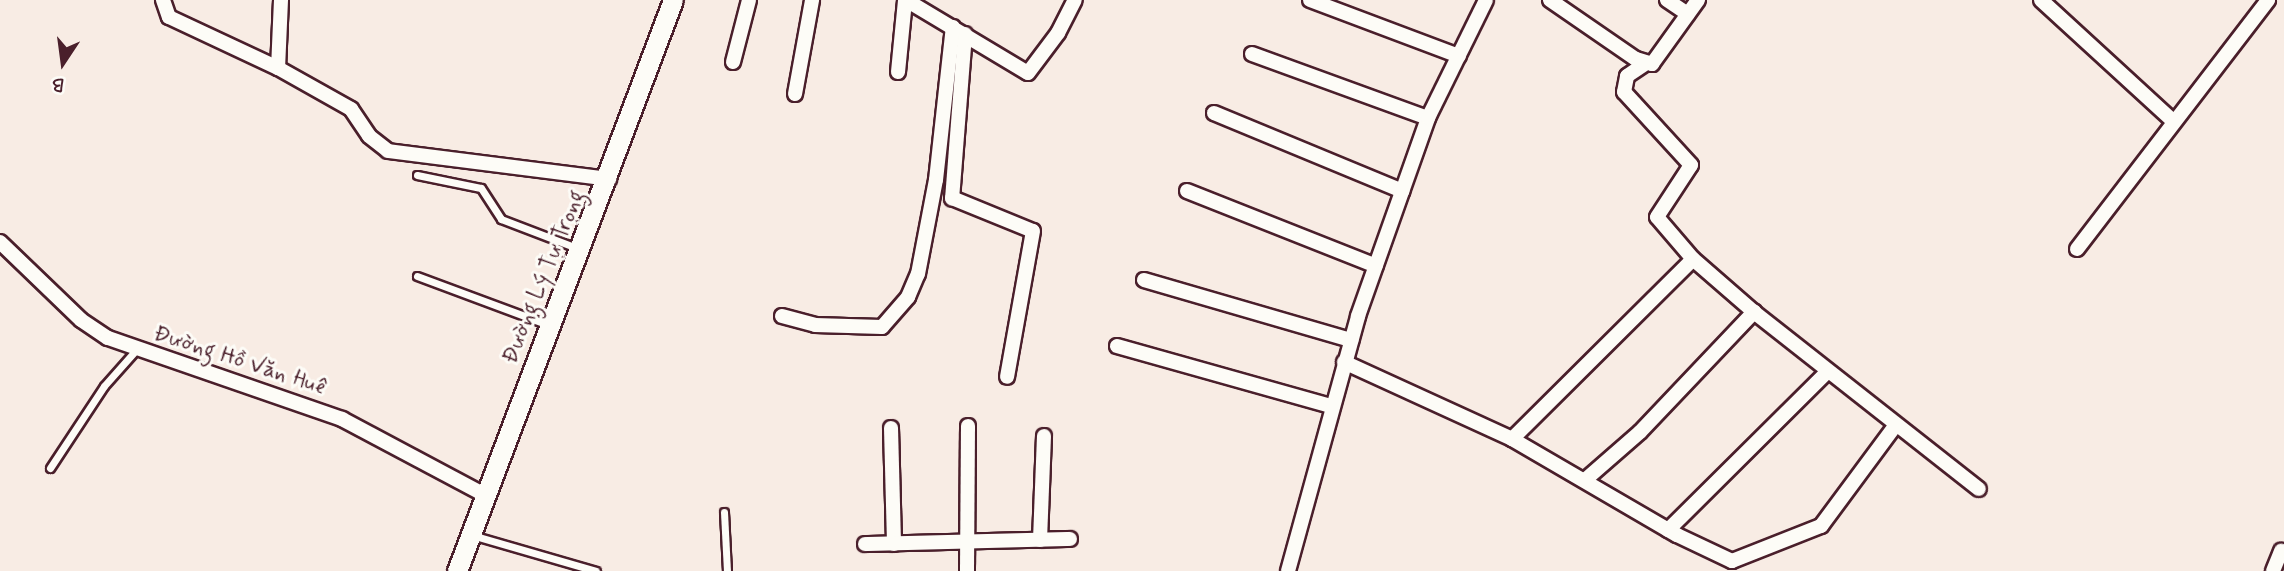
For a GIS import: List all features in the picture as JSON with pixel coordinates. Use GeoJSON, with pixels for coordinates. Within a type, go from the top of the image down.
{"type":"FeatureCollection","features":[{"type":"Feature","properties":{"kind":"main road","name":"Đường Lý Tự Trọng"},"geometry":{"type":"LineString","coordinates":[[457,571],[550,325],[609,179],[673,0]]}},
{"type":"Feature","properties":{"kind":"street"},"geometry":{"type":"LineString","coordinates":[[163,0],[169,17],[278,68],[351,109],[369,136],[388,151],[609,179]]}},
{"type":"Feature","properties":{"kind":"street"},"geometry":{"type":"LineString","coordinates":[[278,68],[281,0]]}},
{"type":"Feature","properties":{"kind":"street"},"geometry":{"type":"LineString","coordinates":[[733,62],[749,0]]}},
{"type":"Feature","properties":{"kind":"street"},"geometry":{"type":"LineString","coordinates":[[795,94],[811,0]]}},
{"type":"Feature","properties":{"kind":"street"},"geometry":{"type":"LineString","coordinates":[[898,72],[906,0],[959,30],[998,59],[1028,73],[1058,33],[1075,0]]}},
{"type":"Feature","properties":{"kind":"street"},"geometry":{"type":"LineString","coordinates":[[1310,0],[1459,56]]}},
{"type":"Feature","properties":{"kind":"street"},"geometry":{"type":"LineString","coordinates":[[1288,571],[1344,362],[1402,191],[1428,118],[1486,0]]}},
{"type":"Feature","properties":{"kind":"street"},"geometry":{"type":"LineString","coordinates":[[1550,0],[1646,63],[1652,64],[1698,0]]}},
{"type":"Feature","properties":{"kind":"street"},"geometry":{"type":"LineString","coordinates":[[1667,0],[1688,15]]}},
{"type":"Feature","properties":{"kind":"street"},"geometry":{"type":"LineString","coordinates":[[2041,0],[2174,122]]}},
{"type":"Feature","properties":{"kind":"street"},"geometry":{"type":"LineString","coordinates":[[2077,249],[2269,0]]}},
{"type":"Feature","properties":{"kind":"street"},"geometry":{"type":"LineString","coordinates":[[782,316],[815,325],[882,327],[908,297],[918,274],[936,180],[959,30]]}},
{"type":"Feature","properties":{"kind":"street"},"geometry":{"type":"LineString","coordinates":[[959,30],[952,198],[1033,231],[1007,377]]}},
{"type":"Feature","properties":{"kind":"street"},"geometry":{"type":"LineString","coordinates":[[1252,54],[1428,118]]}},
{"type":"Feature","properties":{"kind":"street"},"geometry":{"type":"LineString","coordinates":[[1646,63],[1627,76],[1624,92],[1691,165],[1657,217],[1693,259],[1826,373],[1979,489]]}},
{"type":"Feature","properties":{"kind":"street"},"geometry":{"type":"LineString","coordinates":[[1214,113],[1402,191]]}},
{"type":"Feature","properties":{"kind":"street"},"geometry":{"type":"LineString","coordinates":[[1187,191],[1376,266]]}},
{"type":"Feature","properties":{"kind":"street","name":"Đường Hồ Văn Huê"},"geometry":{"type":"LineString","coordinates":[[0,243],[81,320],[136,350],[342,419],[485,495]]}},
{"type":"Feature","properties":{"kind":"street"},"geometry":{"type":"LineString","coordinates":[[1512,439],[1693,259]]}},
{"type":"Feature","properties":{"kind":"street"},"geometry":{"type":"LineString","coordinates":[[1144,279],[1351,340]]}},
{"type":"Feature","properties":{"kind":"street"},"geometry":{"type":"LineString","coordinates":[[1585,480],[1640,432],[1754,312]]}},
{"type":"Feature","properties":{"kind":"street"},"geometry":{"type":"LineString","coordinates":[[1117,345],[1331,406]]}},
{"type":"Feature","properties":{"kind":"street"},"geometry":{"type":"LineString","coordinates":[[1344,362],[1512,439],[1668,530],[1731,561],[1800,537],[1821,526],[1895,426]]}},
{"type":"Feature","properties":{"kind":"street"},"geometry":{"type":"LineString","coordinates":[[1668,530],[1826,373]]}},
{"type":"Feature","properties":{"kind":"street"},"geometry":{"type":"LineString","coordinates":[[967,571],[968,426]]}},
{"type":"Feature","properties":{"kind":"street"},"geometry":{"type":"LineString","coordinates":[[891,428],[894,544]]}},
{"type":"Feature","properties":{"kind":"street"},"geometry":{"type":"LineString","coordinates":[[1040,540],[1044,436]]}},
{"type":"Feature","properties":{"kind":"street"},"geometry":{"type":"LineString","coordinates":[[865,544],[1070,539]]}},
{"type":"Feature","properties":{"kind":"street"},"geometry":{"type":"LineString","coordinates":[[2273,571],[2281,551]]}},
{"type":"Feature","properties":{"kind":"lane"},"geometry":{"type":"LineString","coordinates":[[418,175],[481,188],[501,219],[580,249]]}},
{"type":"Feature","properties":{"kind":"lane"},"geometry":{"type":"LineString","coordinates":[[417,276],[550,325]]}},
{"type":"Feature","properties":{"kind":"lane"},"geometry":{"type":"LineString","coordinates":[[50,467],[104,386],[136,350]]}},
{"type":"Feature","properties":{"kind":"lane"},"geometry":{"type":"LineString","coordinates":[[724,512],[727,571]]}},
{"type":"Feature","properties":{"kind":"lane"},"geometry":{"type":"LineString","coordinates":[[471,535],[596,571]]}}]}
